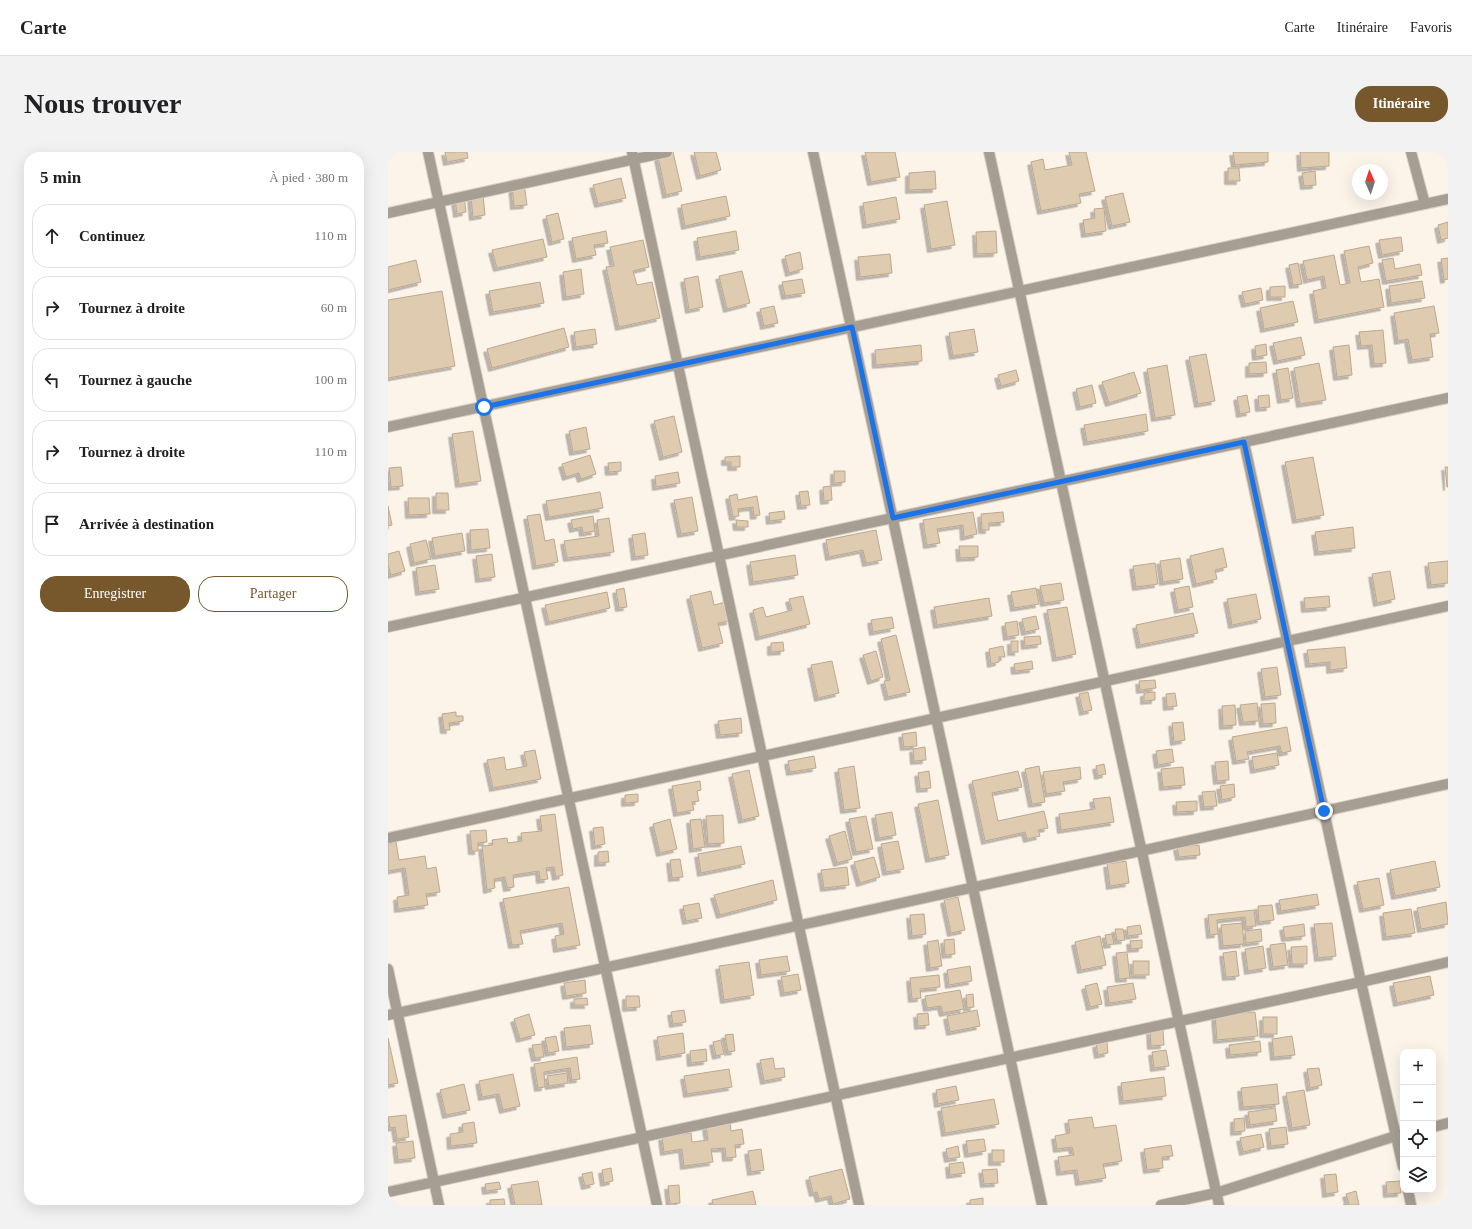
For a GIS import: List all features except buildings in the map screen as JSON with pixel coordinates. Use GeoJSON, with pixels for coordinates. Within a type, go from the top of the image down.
{"type":"FeatureCollection","features":[{"type":"Feature","properties":{"kind":"street"},"geometry":{"type":"LineString","coordinates":[[428,152],[657,1205]]}},
{"type":"Feature","properties":{"kind":"street"},"geometry":{"type":"LineString","coordinates":[[388,213],[632,156],[667,152]]}},
{"type":"Feature","properties":{"kind":"street"},"geometry":{"type":"LineString","coordinates":[[814,152],[1042,1205]]}},
{"type":"Feature","properties":{"kind":"street"},"geometry":{"type":"LineString","coordinates":[[989,152],[1219,1205]]}},
{"type":"Feature","properties":{"kind":"street"},"geometry":{"type":"LineString","coordinates":[[1411,152],[1426,204]]}},
{"type":"Feature","properties":{"kind":"street"},"geometry":{"type":"LineString","coordinates":[[632,156],[859,1205]]}},
{"type":"Feature","properties":{"kind":"street"},"geometry":{"type":"LineString","coordinates":[[388,427],[1448,199]]}},
{"type":"Feature","properties":{"kind":"street"},"geometry":{"type":"LineString","coordinates":[[388,627],[1448,398]]}},
{"type":"Feature","properties":{"kind":"street"},"geometry":{"type":"LineString","coordinates":[[1161,1205],[1216,1193],[1400,1135],[1361,982],[1244,442]]}},
{"type":"Feature","properties":{"kind":"street"},"geometry":{"type":"LineString","coordinates":[[388,838],[1448,606]]}},
{"type":"Feature","properties":{"kind":"street"},"geometry":{"type":"LineString","coordinates":[[393,1014],[1448,784]]}},
{"type":"Feature","properties":{"kind":"street"},"geometry":{"type":"LineString","coordinates":[[388,1192],[1179,1022],[1448,962]]}},
{"type":"Feature","properties":{"kind":"street"},"geometry":{"type":"LineString","coordinates":[[388,969],[393,1014],[439,1205]]}},
{"type":"Feature","properties":{"kind":"street"},"geometry":{"type":"LineString","coordinates":[[1436,1126],[1448,1123]]}},
{"type":"Feature","properties":{"kind":"street"},"geometry":{"type":"LineString","coordinates":[[1409,1193],[1411,1205]]}},
{"type":"Feature","properties":{"kind":"route"},"geometry":{"type":"LineString","coordinates":[[484,407],[852,327],[893,518],[1244,442],[1324,811]]}}]}
